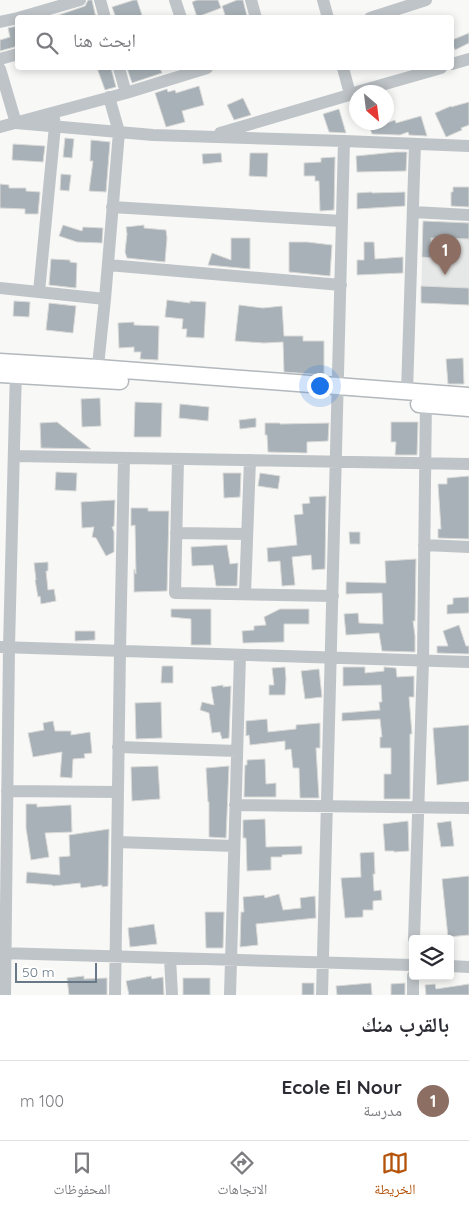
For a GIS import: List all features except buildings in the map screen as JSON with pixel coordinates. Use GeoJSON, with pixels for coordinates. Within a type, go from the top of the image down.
{"type":"FeatureCollection","features":[{"type":"Feature","properties":{"kind":"main road"},"geometry":{"type":"LineString","coordinates":[[8,368],[97,373],[426,399],[469,408]]}},
{"type":"Feature","properties":{"kind":"main road"},"geometry":{"type":"LineString","coordinates":[[338,392],[407,392],[426,399],[469,396]]}},
{"type":"Feature","properties":{"kind":"street"},"geometry":{"type":"LineString","coordinates":[[28,15],[80,0]]}},
{"type":"Feature","properties":{"kind":"street"},"geometry":{"type":"LineString","coordinates":[[100,0],[104,15]]}},
{"type":"Feature","properties":{"kind":"street"},"geometry":{"type":"LineString","coordinates":[[176,0],[180,15]]}},
{"type":"Feature","properties":{"kind":"street"},"geometry":{"type":"LineString","coordinates":[[251,0],[255,15]]}},
{"type":"Feature","properties":{"kind":"street"},"geometry":{"type":"LineString","coordinates":[[323,0],[327,15]]}},
{"type":"Feature","properties":{"kind":"street"},"geometry":{"type":"LineString","coordinates":[[379,15],[426,0]]}},
{"type":"Feature","properties":{"kind":"street"},"geometry":{"type":"LineString","coordinates":[[0,22],[15,19]]}},
{"type":"Feature","properties":{"kind":"street"},"geometry":{"type":"LineString","coordinates":[[0,59],[15,55]]}},
{"type":"Feature","properties":{"kind":"street"},"geometry":{"type":"LineString","coordinates":[[454,63],[469,59]]}},
{"type":"Feature","properties":{"kind":"street"},"geometry":{"type":"LineString","coordinates":[[0,69],[16,122]]}},
{"type":"Feature","properties":{"kind":"street"},"geometry":{"type":"LineString","coordinates":[[120,70],[126,93]]}},
{"type":"Feature","properties":{"kind":"street"},"geometry":{"type":"LineString","coordinates":[[0,127],[126,93],[197,70]]}},
{"type":"Feature","properties":{"kind":"street"},"geometry":{"type":"LineString","coordinates":[[344,70],[351,85]]}},
{"type":"Feature","properties":{"kind":"street"},"geometry":{"type":"LineString","coordinates":[[383,85],[434,70]]}},
{"type":"Feature","properties":{"kind":"street"},"geometry":{"type":"LineString","coordinates":[[208,137],[349,95]]}},
{"type":"Feature","properties":{"kind":"street"},"geometry":{"type":"LineString","coordinates":[[97,373],[108,265],[118,132],[109,97]]}},
{"type":"Feature","properties":{"kind":"street"},"geometry":{"type":"LineString","coordinates":[[39,292],[54,126],[53,112]]}},
{"type":"Feature","properties":{"kind":"street"},"geometry":{"type":"LineString","coordinates":[[16,122],[153,135],[469,146]]}},
{"type":"Feature","properties":{"kind":"street"},"geometry":{"type":"LineString","coordinates":[[322,995],[344,141]]}},
{"type":"Feature","properties":{"kind":"street"},"geometry":{"type":"LineString","coordinates":[[407,392],[415,144]]}},
{"type":"Feature","properties":{"kind":"street"},"geometry":{"type":"LineString","coordinates":[[112,207],[342,221]]}},
{"type":"Feature","properties":{"kind":"street"},"geometry":{"type":"LineString","coordinates":[[413,212],[469,215]]}},
{"type":"Feature","properties":{"kind":"street"},"geometry":{"type":"LineString","coordinates":[[108,265],[341,285]]}},
{"type":"Feature","properties":{"kind":"street"},"geometry":{"type":"LineString","coordinates":[[0,288],[105,299]]}},
{"type":"Feature","properties":{"kind":"street"},"geometry":{"type":"LineString","coordinates":[[5,995],[3,953],[7,791],[4,765],[4,647],[14,456],[8,368]]}},
{"type":"Feature","properties":{"kind":"street"},"geometry":{"type":"LineString","coordinates":[[414,935],[423,661],[426,399]]}},
{"type":"Feature","properties":{"kind":"street"},"geometry":{"type":"LineString","coordinates":[[14,456],[469,464]]}},
{"type":"Feature","properties":{"kind":"street"},"geometry":{"type":"LineString","coordinates":[[115,995],[124,458]]}},
{"type":"Feature","properties":{"kind":"street"},"geometry":{"type":"LineString","coordinates":[[178,459],[175,593],[333,596]]}},
{"type":"Feature","properties":{"kind":"street"},"geometry":{"type":"LineString","coordinates":[[245,594],[250,460]]}},
{"type":"Feature","properties":{"kind":"street"},"geometry":{"type":"LineString","coordinates":[[176,533],[247,534]]}},
{"type":"Feature","properties":{"kind":"street"},"geometry":{"type":"LineString","coordinates":[[424,545],[469,546]]}},
{"type":"Feature","properties":{"kind":"street"},"geometry":{"type":"LineString","coordinates":[[4,647],[469,662]]}},
{"type":"Feature","properties":{"kind":"street"},"geometry":{"type":"LineString","coordinates":[[230,995],[240,655]]}},
{"type":"Feature","properties":{"kind":"street"},"geometry":{"type":"LineString","coordinates":[[118,747],[237,751]]}},
{"type":"Feature","properties":{"kind":"street"},"geometry":{"type":"LineString","coordinates":[[7,791],[118,792]]}},
{"type":"Feature","properties":{"kind":"street"},"geometry":{"type":"LineString","coordinates":[[236,805],[469,808]]}},
{"type":"Feature","properties":{"kind":"street"},"geometry":{"type":"LineString","coordinates":[[117,842],[234,846]]}},
{"type":"Feature","properties":{"kind":"street"},"geometry":{"type":"LineString","coordinates":[[3,953],[409,965]]}},
{"type":"Feature","properties":{"kind":"street"},"geometry":{"type":"LineString","coordinates":[[170,958],[172,995]]}},
{"type":"Feature","properties":{"kind":"street"},"geometry":{"type":"LineString","coordinates":[[454,966],[469,967]]}},
{"type":"Feature","properties":{"kind":"street"},"geometry":{"type":"LineString","coordinates":[[413,980],[413,995]]}},
{"type":"Feature","properties":{"kind":"shaded area"},"geometry":{"type":"Polygon","coordinates":[[[423,221],[469,222],[469,305],[421,303],[423,221]]]}},
{"type":"Feature","properties":{"kind":"place","name":"Ecole El Nour"},"geometry":{"type":"Point","coordinates":[445,275]}}]}
